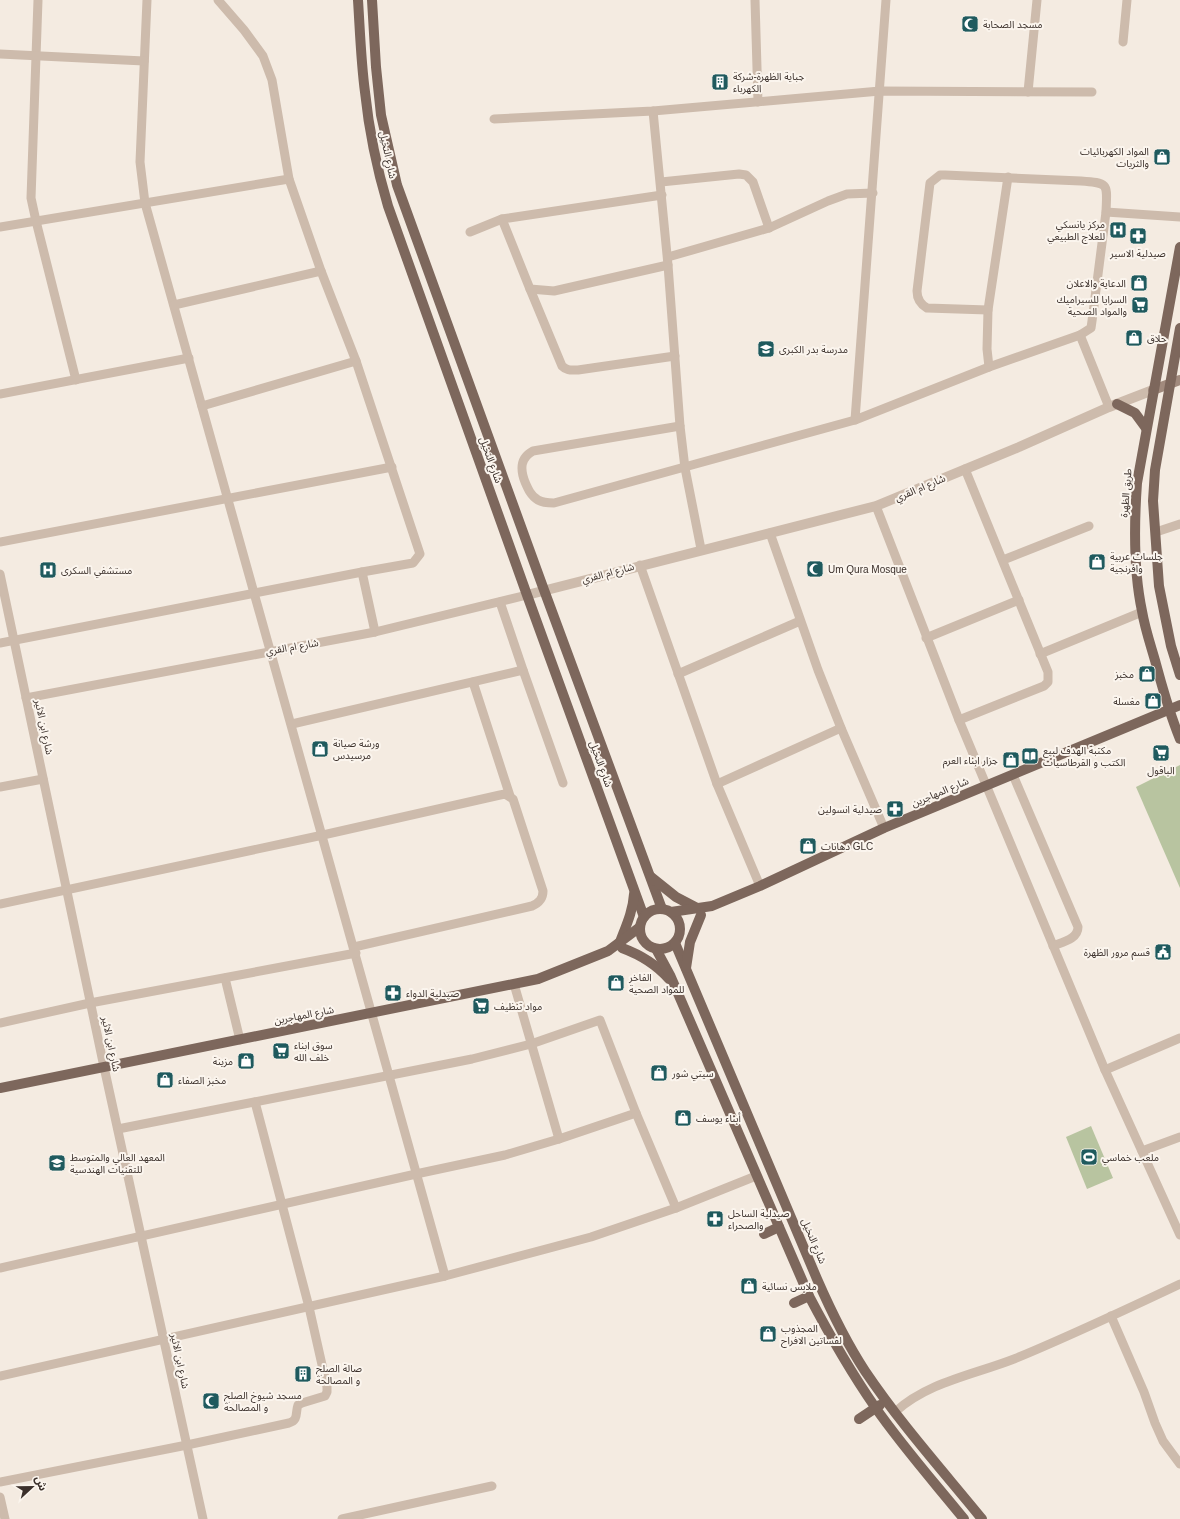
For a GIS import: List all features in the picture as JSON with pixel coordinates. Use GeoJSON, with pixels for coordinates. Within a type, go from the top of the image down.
{"type":"FeatureCollection","features":[{"type":"Feature","properties":{"kind":"main road","name":"شارع النخيل"},"geometry":{"type":"LineString","coordinates":[[358,0],[364,91],[380,180],[395,226],[527,595],[644,917]]}},
{"type":"Feature","properties":{"kind":"main road","name":"شارع النخيل"},"geometry":{"type":"LineString","coordinates":[[372,0],[376,67],[381,115],[397,185],[649,875],[666,910]]}},
{"type":"Feature","properties":{"kind":"main road","name":"طريق الظهرة"},"geometry":{"type":"LineString","coordinates":[[1180,247],[1146,428],[1137,483],[1135,508],[1135,548],[1138,589],[1142,612],[1169,710],[1180,739]]}},
{"type":"Feature","properties":{"kind":"main road"},"geometry":{"type":"LineString","coordinates":[[1180,328],[1155,470],[1153,501],[1159,586],[1171,646],[1180,675]]}},
{"type":"Feature","properties":{"kind":"main road","name":"شارع ام القري"},"geometry":{"type":"LineString","coordinates":[[1153,390],[1180,380]]}},
{"type":"Feature","properties":{"kind":"main road"},"geometry":{"type":"LineString","coordinates":[[1113,406],[1134,413],[1146,428]]}},
{"type":"Feature","properties":{"kind":"main road","name":"شارع المهاجرين"},"geometry":{"type":"LineString","coordinates":[[681,933],[699,911],[760,886],[884,828],[1180,705]]}},
{"type":"Feature","properties":{"kind":"main road"},"geometry":{"type":"LineString","coordinates":[[649,875],[676,898],[699,911]]}},
{"type":"Feature","properties":{"kind":"main road"},"geometry":{"type":"LineString","coordinates":[[635,891],[634,904],[621,945],[651,962],[663,972],[674,985]]}},
{"type":"Feature","properties":{"kind":"main road"},"geometry":{"type":"LineString","coordinates":[[699,911],[666,910],[649,912],[644,917],[640,927],[643,940],[651,947],[666,966],[778,1227],[809,1296],[840,1354],[876,1408],[964,1519]]}},
{"type":"Feature","properties":{"kind":"main road"},"geometry":{"type":"LineString","coordinates":[[651,947],[666,949],[676,944],[681,933],[679,921],[666,910]]}},
{"type":"Feature","properties":{"kind":"main road"},"geometry":{"type":"LineString","coordinates":[[686,970],[690,942],[699,911]]}},
{"type":"Feature","properties":{"kind":"main road","name":"شارع المهاجرين"},"geometry":{"type":"LineString","coordinates":[[0,1088],[514,984],[544,976],[621,945],[640,927]]}},
{"type":"Feature","properties":{"kind":"main road","name":"شارع النخيل"},"geometry":{"type":"LineString","coordinates":[[676,944],[828,1304],[844,1335],[865,1370],[895,1412],[982,1519]]}},
{"type":"Feature","properties":{"kind":"main road","name":"شارع المهاجرين"},"geometry":{"type":"LineString","coordinates":[[621,945],[651,947]]}},
{"type":"Feature","properties":{"kind":"main road"},"geometry":{"type":"LineString","coordinates":[[764,1234],[778,1227]]}},
{"type":"Feature","properties":{"kind":"main road"},"geometry":{"type":"LineString","coordinates":[[794,1303],[809,1296]]}},
{"type":"Feature","properties":{"kind":"main road"},"geometry":{"type":"LineString","coordinates":[[859,1419],[887,1400]]}},
{"type":"Feature","properties":{"kind":"street"},"geometry":{"type":"LineString","coordinates":[[38,0],[31,198],[76,380]]}},
{"type":"Feature","properties":{"kind":"street"},"geometry":{"type":"LineString","coordinates":[[147,0],[140,162],[145,203],[373,1013],[445,1276]]}},
{"type":"Feature","properties":{"kind":"street"},"geometry":{"type":"LineString","coordinates":[[0,643],[414,563],[420,554],[356,361],[321,271],[289,179],[276,93],[272,80],[263,56],[244,30],[218,0]]}},
{"type":"Feature","properties":{"kind":"street"},"geometry":{"type":"LineString","coordinates":[[755,0],[758,102]]}},
{"type":"Feature","properties":{"kind":"street"},"geometry":{"type":"LineString","coordinates":[[855,420],[873,193],[886,0]]}},
{"type":"Feature","properties":{"kind":"street"},"geometry":{"type":"LineString","coordinates":[[1028,92],[1037,0]]}},
{"type":"Feature","properties":{"kind":"street"},"geometry":{"type":"LineString","coordinates":[[1123,42],[1127,0]]}},
{"type":"Feature","properties":{"kind":"street"},"geometry":{"type":"LineString","coordinates":[[0,54],[144,61]]}},
{"type":"Feature","properties":{"kind":"street"},"geometry":{"type":"LineString","coordinates":[[494,119],[653,111],[880,91],[1092,92]]}},
{"type":"Feature","properties":{"kind":"street"},"geometry":{"type":"LineString","coordinates":[[653,111],[668,261],[680,426],[685,468],[701,549]]}},
{"type":"Feature","properties":{"kind":"street"},"geometry":{"type":"LineString","coordinates":[[661,182],[739,174],[746,175],[752,182],[769,228]]}},
{"type":"Feature","properties":{"kind":"street"},"geometry":{"type":"LineString","coordinates":[[680,426],[537,450],[529,453],[525,457],[522,470],[531,493],[538,500],[549,503],[685,468],[855,420],[989,366],[1080,335],[1090,328],[1106,212],[1106,187],[1101,183],[940,175],[930,183],[917,291],[918,300],[922,306],[927,308],[988,310]]}},
{"type":"Feature","properties":{"kind":"street"},"geometry":{"type":"LineString","coordinates":[[989,366],[987,349],[988,310],[1008,178]]}},
{"type":"Feature","properties":{"kind":"street"},"geometry":{"type":"LineString","coordinates":[[0,227],[289,179]]}},
{"type":"Feature","properties":{"kind":"street"},"geometry":{"type":"LineString","coordinates":[[530,289],[554,291],[668,261],[769,228],[837,197],[847,194],[873,193]]}},
{"type":"Feature","properties":{"kind":"street"},"geometry":{"type":"LineString","coordinates":[[470,232],[502,219],[662,194]]}},
{"type":"Feature","properties":{"kind":"street"},"geometry":{"type":"LineString","coordinates":[[1106,212],[1180,217]]}},
{"type":"Feature","properties":{"kind":"street"},"geometry":{"type":"LineString","coordinates":[[502,219],[562,366],[565,369],[574,370],[675,356]]}},
{"type":"Feature","properties":{"kind":"street"},"geometry":{"type":"LineString","coordinates":[[174,305],[321,271]]}},
{"type":"Feature","properties":{"kind":"street"},"geometry":{"type":"LineString","coordinates":[[1080,335],[1113,406]]}},
{"type":"Feature","properties":{"kind":"street"},"geometry":{"type":"LineString","coordinates":[[0,394],[189,358]]}},
{"type":"Feature","properties":{"kind":"street"},"geometry":{"type":"LineString","coordinates":[[202,406],[356,361]]}},
{"type":"Feature","properties":{"kind":"street","name":"شارع ام القري"},"geometry":{"type":"LineString","coordinates":[[26,698],[375,632],[500,602],[701,549],[876,506],[1153,390]]}},
{"type":"Feature","properties":{"kind":"street"},"geometry":{"type":"LineString","coordinates":[[0,542],[392,468]]}},
{"type":"Feature","properties":{"kind":"street"},"geometry":{"type":"LineString","coordinates":[[959,720],[1044,686],[1048,682],[1049,675],[965,469]]}},
{"type":"Feature","properties":{"kind":"street"},"geometry":{"type":"LineString","coordinates":[[876,506],[959,720],[1105,1070],[1142,1151],[1177,1220],[1180,1235]]}},
{"type":"Feature","properties":{"kind":"street"},"geometry":{"type":"LineString","coordinates":[[1156,532],[1180,524]]}},
{"type":"Feature","properties":{"kind":"street"},"geometry":{"type":"LineString","coordinates":[[1003,560],[1089,526]]}},
{"type":"Feature","properties":{"kind":"street"},"geometry":{"type":"LineString","coordinates":[[770,533],[818,670],[884,828]]}},
{"type":"Feature","properties":{"kind":"street"},"geometry":{"type":"LineString","coordinates":[[640,565],[717,784],[760,886]]}},
{"type":"Feature","properties":{"kind":"street"},"geometry":{"type":"LineString","coordinates":[[362,572],[375,632]]}},
{"type":"Feature","properties":{"kind":"street","name":"شارع ابن الاثير"},"geometry":{"type":"LineString","coordinates":[[0,574],[90,1003],[203,1519]]}},
{"type":"Feature","properties":{"kind":"street"},"geometry":{"type":"LineString","coordinates":[[926,638],[1018,600]]}},
{"type":"Feature","properties":{"kind":"street"},"geometry":{"type":"LineString","coordinates":[[500,602],[563,783]]}},
{"type":"Feature","properties":{"kind":"street"},"geometry":{"type":"LineString","coordinates":[[1040,654],[1142,612]]}},
{"type":"Feature","properties":{"kind":"street"},"geometry":{"type":"LineString","coordinates":[[678,674],[800,621]]}},
{"type":"Feature","properties":{"kind":"street"},"geometry":{"type":"LineString","coordinates":[[292,724],[523,670]]}},
{"type":"Feature","properties":{"kind":"street"},"geometry":{"type":"LineString","coordinates":[[0,1023],[90,1003],[225,978],[355,950],[532,906],[539,902],[542,899],[543,891],[515,803],[510,796],[473,682]]}},
{"type":"Feature","properties":{"kind":"street"},"geometry":{"type":"LineString","coordinates":[[717,784],[841,728]]}},
{"type":"Feature","properties":{"kind":"street"},"geometry":{"type":"LineString","coordinates":[[1013,775],[1078,927],[1078,932],[1075,936],[1054,946]]}},
{"type":"Feature","properties":{"kind":"street"},"geometry":{"type":"LineString","coordinates":[[0,787],[43,779]]}},
{"type":"Feature","properties":{"kind":"street"},"geometry":{"type":"LineString","coordinates":[[0,904],[323,835],[500,795],[510,796]]}},
{"type":"Feature","properties":{"kind":"street"},"geometry":{"type":"LineString","coordinates":[[225,978],[240,1040]]}},
{"type":"Feature","properties":{"kind":"street"},"geometry":{"type":"LineString","coordinates":[[514,984],[559,1140]]}},
{"type":"Feature","properties":{"kind":"street"},"geometry":{"type":"LineString","coordinates":[[118,1129],[472,1059],[531,1044],[600,1020],[636,1113],[676,1208]]}},
{"type":"Feature","properties":{"kind":"street"},"geometry":{"type":"LineString","coordinates":[[1105,1070],[1180,1038]]}},
{"type":"Feature","properties":{"kind":"street"},"geometry":{"type":"LineString","coordinates":[[0,1482],[187,1445],[294,1421],[297,1418],[298,1406],[302,1403],[325,1396],[326,1387],[309,1307],[255,1102]]}},
{"type":"Feature","properties":{"kind":"street"},"geometry":{"type":"LineString","coordinates":[[0,1268],[416,1174],[505,1156],[559,1140],[636,1113]]}},
{"type":"Feature","properties":{"kind":"street"},"geometry":{"type":"LineString","coordinates":[[1142,1151],[1180,1137]]}},
{"type":"Feature","properties":{"kind":"street"},"geometry":{"type":"LineString","coordinates":[[0,1376],[445,1276],[591,1237],[676,1208],[756,1176]]}},
{"type":"Feature","properties":{"kind":"street"},"geometry":{"type":"LineString","coordinates":[[895,1412],[912,1398],[931,1388],[1011,1360],[1180,1284]]}},
{"type":"Feature","properties":{"kind":"street"},"geometry":{"type":"LineString","coordinates":[[1111,1316],[1144,1392],[1155,1424],[1163,1440],[1180,1464]]}},
{"type":"Feature","properties":{"kind":"street"},"geometry":{"type":"LineString","coordinates":[[342,1519],[492,1486]]}},
{"type":"Feature","properties":{"kind":"street"},"geometry":{"type":"LineString","coordinates":[[0,1497],[5,1519]]}},
{"type":"Feature","properties":{"kind":"green space"},"geometry":{"type":"Polygon","coordinates":[[[1180,765],[1180,888],[1136,787],[1180,765]]]}},
{"type":"Feature","properties":{"kind":"green space","name":"ملعب خماسي"},"geometry":{"type":"Polygon","coordinates":[[[1091,1126],[1113,1178],[1087,1189],[1066,1137],[1091,1126]]]}},
{"type":"Feature","properties":{"kind":"place","name":"مسجد الصحابة"},"geometry":{"type":"Point","coordinates":[970,24]}},
{"type":"Feature","properties":{"kind":"place","name":"جباية الظهرة-شركة الكهرباء"},"geometry":{"type":"Point","coordinates":[720,82]}},
{"type":"Feature","properties":{"kind":"place","name":"المواد الكهربائيات والثريات"},"geometry":{"type":"Point","coordinates":[1162,157]}},
{"type":"Feature","properties":{"kind":"place","name":"مركز يانسكي للعلاج الطبيعي"},"geometry":{"type":"Point","coordinates":[1118,230]}},
{"type":"Feature","properties":{"kind":"place","name":"صيدلية الاسير"},"geometry":{"type":"Point","coordinates":[1138,236]}},
{"type":"Feature","properties":{"kind":"place","name":"الدعاية والاعلان"},"geometry":{"type":"Point","coordinates":[1139,283]}},
{"type":"Feature","properties":{"kind":"place","name":"السرايا للسيراميك والمواد الصحية"},"geometry":{"type":"Point","coordinates":[1140,305]}},
{"type":"Feature","properties":{"kind":"place","name":"حلاق"},"geometry":{"type":"Point","coordinates":[1134,338]}},
{"type":"Feature","properties":{"kind":"place","name":"مدرسة بدر الكبرى"},"geometry":{"type":"Point","coordinates":[766,349]}},
{"type":"Feature","properties":{"kind":"place","name":"جلسات عربية وافرنجية"},"geometry":{"type":"Point","coordinates":[1097,562]}},
{"type":"Feature","properties":{"kind":"place","name":"Um Qura Mosque"},"geometry":{"type":"Point","coordinates":[815,569]}},
{"type":"Feature","properties":{"kind":"place","name":"مستشفي السكرى"},"geometry":{"type":"Point","coordinates":[48,570]}},
{"type":"Feature","properties":{"kind":"place","name":"مخبز"},"geometry":{"type":"Point","coordinates":[1147,674]}},
{"type":"Feature","properties":{"kind":"place","name":"مغسلة"},"geometry":{"type":"Point","coordinates":[1153,701]}},
{"type":"Feature","properties":{"kind":"place","name":"ورشة صيانة مرسيدس"},"geometry":{"type":"Point","coordinates":[320,749]}},
{"type":"Feature","properties":{"kind":"place","name":"الباقول"},"geometry":{"type":"Point","coordinates":[1161,753]}},
{"type":"Feature","properties":{"kind":"place","name":"مكتبة الهدف لبيع الكتب و القرطاسيات"},"geometry":{"type":"Point","coordinates":[1030,756]}},
{"type":"Feature","properties":{"kind":"place","name":"جزار ابناء العرم"},"geometry":{"type":"Point","coordinates":[1011,760]}},
{"type":"Feature","properties":{"kind":"place","name":"صيدلية انسولين"},"geometry":{"type":"Point","coordinates":[895,809]}},
{"type":"Feature","properties":{"kind":"place","name":"دهانات GLC"},"geometry":{"type":"Point","coordinates":[808,846]}},
{"type":"Feature","properties":{"kind":"place","name":"قسم مرور الظهرة"},"geometry":{"type":"Point","coordinates":[1163,952]}},
{"type":"Feature","properties":{"kind":"place","name":"الفاخر للمواد الصحية"},"geometry":{"type":"Point","coordinates":[616,983]}},
{"type":"Feature","properties":{"kind":"place","name":"صيدلية الدواء"},"geometry":{"type":"Point","coordinates":[393,993]}},
{"type":"Feature","properties":{"kind":"place","name":"مواد تنظيف"},"geometry":{"type":"Point","coordinates":[481,1006]}},
{"type":"Feature","properties":{"kind":"place","name":"سوق ابناء خلف الله"},"geometry":{"type":"Point","coordinates":[281,1051]}},
{"type":"Feature","properties":{"kind":"place","name":"مزينة"},"geometry":{"type":"Point","coordinates":[246,1061]}},
{"type":"Feature","properties":{"kind":"place","name":"سيتي شور"},"geometry":{"type":"Point","coordinates":[659,1073]}},
{"type":"Feature","properties":{"kind":"place","name":"مخبز الصفاء"},"geometry":{"type":"Point","coordinates":[165,1080]}},
{"type":"Feature","properties":{"kind":"place","name":"أبناء يوسف"},"geometry":{"type":"Point","coordinates":[683,1118]}},
{"type":"Feature","properties":{"kind":"place","name":"ملعب خماسي"},"geometry":{"type":"Point","coordinates":[1089,1157]}},
{"type":"Feature","properties":{"kind":"place","name":"المعهد العالي والمتوسط للتقنيات الهندسية"},"geometry":{"type":"Point","coordinates":[57,1163]}},
{"type":"Feature","properties":{"kind":"place","name":"صيدلية الساحل والصحراء"},"geometry":{"type":"Point","coordinates":[715,1219]}},
{"type":"Feature","properties":{"kind":"place","name":"ملابس نسائية"},"geometry":{"type":"Point","coordinates":[749,1286]}},
{"type":"Feature","properties":{"kind":"place","name":"المجذوب لفساتين الافراح"},"geometry":{"type":"Point","coordinates":[768,1334]}},
{"type":"Feature","properties":{"kind":"place","name":"صالة الصلح و المصالحة"},"geometry":{"type":"Point","coordinates":[303,1374]}},
{"type":"Feature","properties":{"kind":"place","name":"مسجد شيوخ الصلح و المصالحة"},"geometry":{"type":"Point","coordinates":[211,1401]}}]}
